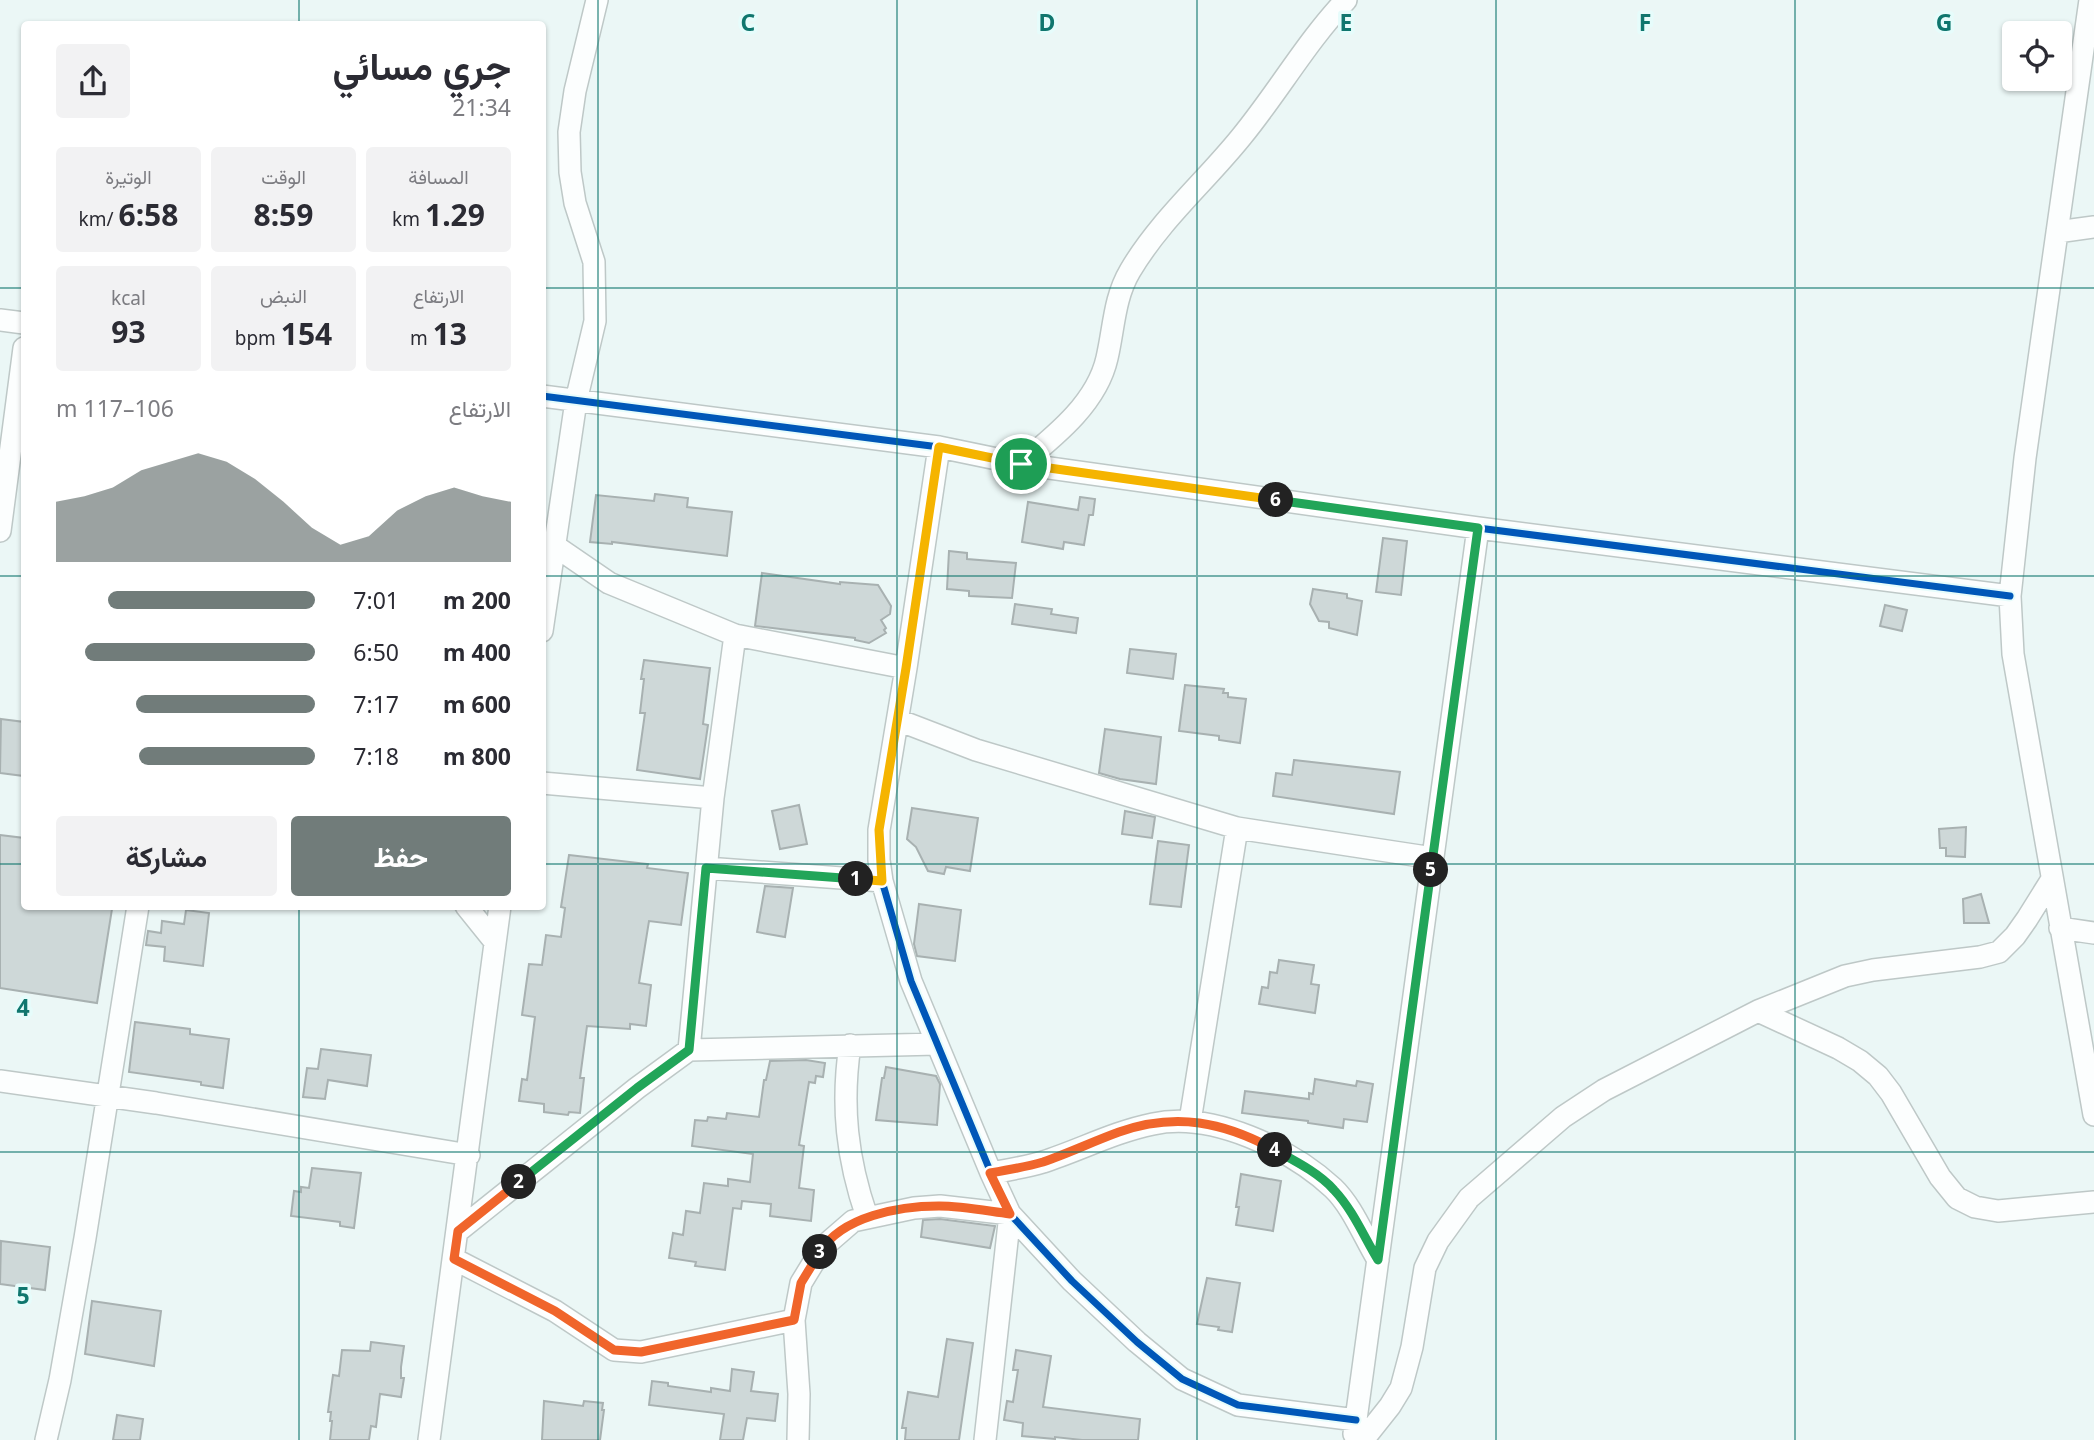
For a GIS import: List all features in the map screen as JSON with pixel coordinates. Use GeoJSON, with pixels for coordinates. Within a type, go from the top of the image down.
{"type":"FeatureCollection","features":[{"type":"Feature","properties":{"kind":"street"},"geometry":{"type":"LineString","coordinates":[[546,605],[576,401],[595,321],[594,262],[575,203],[570,172],[569,132],[575,91],[597,0]]}},
{"type":"Feature","properties":{"kind":"street"},"geometry":{"type":"LineString","coordinates":[[1021,464],[1060,432],[1097,384],[1107,359],[1116,304],[1129,273],[1150,241],[1241,138],[1346,0]]}},
{"type":"Feature","properties":{"kind":"street"},"geometry":{"type":"LineString","coordinates":[[2090,0],[2025,458],[2010,597],[2013,654],[2094,1115]]}},
{"type":"Feature","properties":{"kind":"street"},"geometry":{"type":"LineString","coordinates":[[2057,232],[2094,228]]}},
{"type":"Feature","properties":{"kind":"street"},"geometry":{"type":"LineString","coordinates":[[0,320],[21,323]]}},
{"type":"Feature","properties":{"kind":"street"},"geometry":{"type":"LineString","coordinates":[[0,531],[21,371]]}},
{"type":"Feature","properties":{"kind":"street"},"geometry":{"type":"LineString","coordinates":[[546,397],[939,447],[1021,464],[1478,528],[2010,597]]}},
{"type":"Feature","properties":{"kind":"street"},"geometry":{"type":"LineString","coordinates":[[939,447],[879,830],[882,881],[911,981],[990,1173],[1010,1214],[1072,1281],[1137,1342],[1182,1379],[1238,1405],[1358,1433]]}},
{"type":"Feature","properties":{"kind":"street"},"geometry":{"type":"LineString","coordinates":[[1358,1433],[1378,1260],[1478,528]]}},
{"type":"Feature","properties":{"kind":"street"},"geometry":{"type":"LineString","coordinates":[[555,546],[609,583],[735,635],[906,668]]}},
{"type":"Feature","properties":{"kind":"street"},"geometry":{"type":"LineString","coordinates":[[689,1050],[713,798],[735,635]]}},
{"type":"Feature","properties":{"kind":"street"},"geometry":{"type":"LineString","coordinates":[[898,720],[976,750],[1237,828],[1433,859]]}},
{"type":"Feature","properties":{"kind":"street"},"geometry":{"type":"LineString","coordinates":[[546,783],[713,798]]}},
{"type":"Feature","properties":{"kind":"street"},"geometry":{"type":"LineString","coordinates":[[1191,1121],[1237,828]]}},
{"type":"Feature","properties":{"kind":"street"},"geometry":{"type":"LineString","coordinates":[[706,868],[882,881]]}},
{"type":"Feature","properties":{"kind":"street"},"geometry":{"type":"LineString","coordinates":[[1358,1433],[1391,1406],[1401,1388],[1412,1347],[1425,1268],[1438,1241],[1469,1198],[1563,1117],[1604,1090],[1758,1012],[1845,976],[1999,952],[2021,928],[2052,879]]}},
{"type":"Feature","properties":{"kind":"street"},"geometry":{"type":"LineString","coordinates":[[46,1440],[60,1380],[83,1251],[137,910]]}},
{"type":"Feature","properties":{"kind":"street"},"geometry":{"type":"LineString","coordinates":[[469,910],[495,942]]}},
{"type":"Feature","properties":{"kind":"street"},"geometry":{"type":"LineString","coordinates":[[429,1440],[499,910]]}},
{"type":"Feature","properties":{"kind":"street"},"geometry":{"type":"LineString","coordinates":[[2060,928],[2094,933]]}},
{"type":"Feature","properties":{"kind":"street"},"geometry":{"type":"LineString","coordinates":[[1758,1012],[1838,1048],[1878,1076],[1891,1093],[1940,1177],[1957,1198],[1975,1207],[1998,1211],[2094,1202]]}},
{"type":"Feature","properties":{"kind":"street"},"geometry":{"type":"LineString","coordinates":[[458,1231],[637,1088],[689,1050],[937,1044]]}},
{"type":"Feature","properties":{"kind":"street"},"geometry":{"type":"LineString","coordinates":[[850,1045],[846,1074],[846,1132],[850,1161],[867,1217]]}},
{"type":"Feature","properties":{"kind":"street"},"geometry":{"type":"LineString","coordinates":[[0,1081],[107,1096],[468,1156]]}},
{"type":"Feature","properties":{"kind":"street"},"geometry":{"type":"LineString","coordinates":[[990,1173],[1042,1162],[1122,1131],[1157,1123],[1191,1121],[1218,1125],[1257,1140],[1301,1165],[1334,1189],[1378,1260]]}},
{"type":"Feature","properties":{"kind":"street"},"geometry":{"type":"LineString","coordinates":[[798,1440],[799,1394],[794,1320],[801,1283],[823,1247],[853,1221],[867,1217],[940,1206],[1010,1214]]}},
{"type":"Feature","properties":{"kind":"street"},"geometry":{"type":"LineString","coordinates":[[985,1440],[1010,1214]]}},
{"type":"Feature","properties":{"kind":"street"},"geometry":{"type":"LineString","coordinates":[[454,1259],[555,1311],[614,1350],[641,1352],[794,1320]]}},
{"type":"Feature","properties":{"kind":"building"},"geometry":{"type":"Polygon","coordinates":[[[655,494],[688,498],[687,507],[732,512],[727,556],[612,542],[590,542],[596,495],[654,501],[655,494]]]}},
{"type":"Feature","properties":{"kind":"building"},"geometry":{"type":"Polygon","coordinates":[[[1080,497],[1095,499],[1093,515],[1089,515],[1084,545],[1064,542],[1063,549],[1022,542],[1028,502],[1078,510],[1080,497]]]}},
{"type":"Feature","properties":{"kind":"building"},"geometry":{"type":"Polygon","coordinates":[[[1383,538],[1407,541],[1401,595],[1376,592],[1383,538]]]}},
{"type":"Feature","properties":{"kind":"building"},"geometry":{"type":"Polygon","coordinates":[[[949,551],[967,553],[967,559],[1016,563],[1012,598],[969,596],[969,591],[947,589],[949,551]]]}},
{"type":"Feature","properties":{"kind":"building"},"geometry":{"type":"Polygon","coordinates":[[[762,573],[840,584],[878,585],[891,606],[890,614],[881,620],[886,633],[869,643],[855,638],[755,626],[762,573]]]}},
{"type":"Feature","properties":{"kind":"building"},"geometry":{"type":"Polygon","coordinates":[[[1313,589],[1347,594],[1347,598],[1362,601],[1357,635],[1329,628],[1329,622],[1319,621],[1310,604],[1313,589]]]}},
{"type":"Feature","properties":{"kind":"building"},"geometry":{"type":"Polygon","coordinates":[[[1015,604],[1052,609],[1051,614],[1078,618],[1076,633],[1012,624],[1015,604]]]}},
{"type":"Feature","properties":{"kind":"building"},"geometry":{"type":"Polygon","coordinates":[[[1885,605],[1907,610],[1902,631],[1880,626],[1885,605]]]}},
{"type":"Feature","properties":{"kind":"building"},"geometry":{"type":"Polygon","coordinates":[[[1130,649],[1176,654],[1173,679],[1127,673],[1130,649]]]}},
{"type":"Feature","properties":{"kind":"building"},"geometry":{"type":"Polygon","coordinates":[[[644,660],[710,668],[703,724],[708,725],[700,779],[637,770],[645,713],[640,713],[644,660]]]}},
{"type":"Feature","properties":{"kind":"building"},"geometry":{"type":"Polygon","coordinates":[[[1185,685],[1224,689],[1223,693],[1228,693],[1228,697],[1246,699],[1240,743],[1219,740],[1219,736],[1179,731],[1185,685]]]}},
{"type":"Feature","properties":{"kind":"building"},"geometry":{"type":"Polygon","coordinates":[[[1,719],[21,722],[21,776],[0,773],[1,719]]]}},
{"type":"Feature","properties":{"kind":"building"},"geometry":{"type":"Polygon","coordinates":[[[1105,729],[1161,737],[1156,784],[1099,773],[1105,729]]]}},
{"type":"Feature","properties":{"kind":"building"},"geometry":{"type":"Polygon","coordinates":[[[1294,760],[1400,772],[1394,814],[1273,796],[1276,773],[1292,775],[1294,760]]]}},
{"type":"Feature","properties":{"kind":"building"},"geometry":{"type":"Polygon","coordinates":[[[799,805],[807,844],[780,849],[772,811],[799,805]]]}},
{"type":"Feature","properties":{"kind":"building"},"geometry":{"type":"Polygon","coordinates":[[[912,808],[978,818],[970,871],[946,867],[944,874],[928,871],[916,847],[907,839],[912,808]]]}},
{"type":"Feature","properties":{"kind":"building"},"geometry":{"type":"Polygon","coordinates":[[[1125,811],[1155,817],[1152,838],[1122,834],[1125,811]]]}},
{"type":"Feature","properties":{"kind":"building"},"geometry":{"type":"Polygon","coordinates":[[[1966,827],[1965,857],[1946,856],[1946,848],[1940,848],[1939,829],[1966,827]]]}},
{"type":"Feature","properties":{"kind":"building"},"geometry":{"type":"Polygon","coordinates":[[[0,835],[21,838],[21,910],[112,910],[97,1003],[0,988],[0,835]]]}},
{"type":"Feature","properties":{"kind":"building"},"geometry":{"type":"Polygon","coordinates":[[[1158,841],[1189,845],[1181,907],[1150,904],[1158,841]]]}},
{"type":"Feature","properties":{"kind":"building"},"geometry":{"type":"Polygon","coordinates":[[[569,855],[648,864],[647,868],[688,873],[681,925],[649,921],[639,983],[651,985],[646,1026],[630,1024],[630,1029],[587,1026],[580,1078],[584,1078],[580,1113],[569,1112],[568,1115],[544,1112],[544,1104],[519,1101],[522,1079],[527,1080],[535,1017],[522,1015],[529,964],[542,965],[546,935],[561,937],[565,908],[561,907],[569,855]]]}},
{"type":"Feature","properties":{"kind":"building"},"geometry":{"type":"Polygon","coordinates":[[[765,886],[793,888],[785,937],[757,932],[765,886]]]}},
{"type":"Feature","properties":{"kind":"building"},"geometry":{"type":"Polygon","coordinates":[[[1981,894],[1989,923],[1964,923],[1963,899],[1981,894]]]}},
{"type":"Feature","properties":{"kind":"building"},"geometry":{"type":"Polygon","coordinates":[[[919,904],[961,910],[955,961],[917,956],[914,944],[919,904]]]}},
{"type":"Feature","properties":{"kind":"building"},"geometry":{"type":"Polygon","coordinates":[[[186,910],[209,913],[203,966],[164,961],[165,947],[146,945],[148,931],[161,933],[162,921],[184,924],[186,910]]]}},
{"type":"Feature","properties":{"kind":"building"},"geometry":{"type":"Polygon","coordinates":[[[1279,960],[1314,965],[1311,984],[1319,985],[1315,1013],[1259,1004],[1262,987],[1268,988],[1270,972],[1277,973],[1279,960]]]}},
{"type":"Feature","properties":{"kind":"building"},"geometry":{"type":"Polygon","coordinates":[[[135,1022],[190,1029],[190,1034],[229,1039],[223,1088],[201,1085],[201,1082],[129,1072],[135,1022]]]}},
{"type":"Feature","properties":{"kind":"building"},"geometry":{"type":"Polygon","coordinates":[[[321,1049],[371,1055],[367,1086],[328,1080],[325,1099],[303,1097],[307,1068],[318,1069],[321,1049]]]}},
{"type":"Feature","properties":{"kind":"building"},"geometry":{"type":"Polygon","coordinates":[[[806,1060],[825,1063],[823,1077],[816,1076],[815,1083],[809,1082],[799,1145],[804,1146],[799,1188],[814,1190],[811,1221],[770,1216],[771,1204],[742,1201],[741,1209],[733,1208],[725,1270],[695,1266],[696,1262],[669,1258],[673,1233],[683,1235],[686,1211],[700,1213],[704,1183],[728,1186],[728,1179],[750,1182],[753,1154],[692,1146],[695,1120],[707,1121],[708,1117],[726,1119],[727,1113],[759,1117],[764,1080],[770,1061],[806,1060]]]}},
{"type":"Feature","properties":{"kind":"building"},"geometry":{"type":"Polygon","coordinates":[[[886,1067],[936,1076],[940,1084],[937,1125],[876,1120],[886,1067]]]}},
{"type":"Feature","properties":{"kind":"building"},"geometry":{"type":"Polygon","coordinates":[[[1315,1079],[1356,1086],[1357,1081],[1373,1084],[1367,1122],[1344,1119],[1343,1128],[1242,1113],[1245,1091],[1309,1099],[1309,1093],[1313,1094],[1315,1079]]]}},
{"type":"Feature","properties":{"kind":"building"},"geometry":{"type":"Polygon","coordinates":[[[312,1168],[361,1173],[354,1228],[340,1226],[340,1222],[291,1216],[294,1191],[301,1192],[301,1187],[309,1188],[312,1168]]]}},
{"type":"Feature","properties":{"kind":"building"},"geometry":{"type":"Polygon","coordinates":[[[1241,1174],[1281,1181],[1273,1231],[1236,1225],[1241,1174]]]}},
{"type":"Feature","properties":{"kind":"building"},"geometry":{"type":"Polygon","coordinates":[[[940,1219],[995,1226],[990,1248],[921,1237],[923,1220],[940,1219]]]}},
{"type":"Feature","properties":{"kind":"building"},"geometry":{"type":"Polygon","coordinates":[[[1,1241],[50,1247],[45,1290],[0,1284],[1,1241]]]}},
{"type":"Feature","properties":{"kind":"building"},"geometry":{"type":"Polygon","coordinates":[[[1207,1278],[1240,1283],[1232,1332],[1197,1324],[1207,1278]]]}},
{"type":"Feature","properties":{"kind":"building"},"geometry":{"type":"Polygon","coordinates":[[[92,1301],[161,1311],[154,1366],[85,1354],[92,1301]]]}},
{"type":"Feature","properties":{"kind":"building"},"geometry":{"type":"Polygon","coordinates":[[[947,1339],[973,1343],[959,1440],[905,1440],[906,1428],[902,1428],[908,1392],[938,1397],[947,1339]]]}},
{"type":"Feature","properties":{"kind":"building"},"geometry":{"type":"Polygon","coordinates":[[[371,1342],[404,1346],[401,1397],[380,1394],[376,1427],[371,1426],[369,1440],[330,1440],[332,1421],[331,1412],[328,1412],[333,1375],[339,1376],[342,1350],[370,1351],[371,1342]]]}},
{"type":"Feature","properties":{"kind":"building"},"geometry":{"type":"Polygon","coordinates":[[[1016,1350],[1051,1356],[1043,1407],[1140,1419],[1138,1440],[1022,1436],[1023,1423],[1004,1420],[1007,1401],[1013,1402],[1018,1370],[1013,1370],[1016,1350]]]}},
{"type":"Feature","properties":{"kind":"building"},"geometry":{"type":"Polygon","coordinates":[[[732,1369],[754,1372],[751,1391],[778,1394],[775,1421],[747,1418],[743,1440],[720,1440],[724,1414],[649,1405],[652,1381],[711,1392],[711,1388],[730,1391],[732,1369]]]}},
{"type":"Feature","properties":{"kind":"building"},"geometry":{"type":"Polygon","coordinates":[[[544,1401],[583,1406],[584,1401],[603,1403],[600,1440],[542,1440],[544,1401]]]}},
{"type":"Feature","properties":{"kind":"building"},"geometry":{"type":"Polygon","coordinates":[[[117,1415],[143,1419],[140,1440],[113,1440],[117,1415]]]}},
{"type":"Feature","properties":{"kind":"cycle path"},"geometry":{"type":"LineString","coordinates":[[546,397],[939,447],[1021,464],[1478,528],[2010,596]]}},
{"type":"Feature","properties":{"kind":"cycle path"},"geometry":{"type":"LineString","coordinates":[[939,447],[879,830],[879,860],[882,881],[911,981],[991,1173],[1010,1214],[1072,1281],[1137,1342],[1182,1379],[1238,1405],[1356,1420]]}},
{"type":"Feature","properties":{"kind":"route"},"geometry":{"type":"LineString","coordinates":[[939,447],[1021,464],[1478,528],[1378,1260],[1334,1189],[1301,1165],[1257,1140],[1218,1125],[1191,1121],[1157,1123],[1122,1131],[1042,1162],[990,1173],[1010,1214],[940,1206],[914,1208],[853,1221],[823,1247],[801,1283],[794,1320],[641,1352],[614,1350],[555,1311],[454,1259],[458,1231],[671,1061],[689,1050],[706,868],[882,881],[879,830],[939,447]]}}]}
